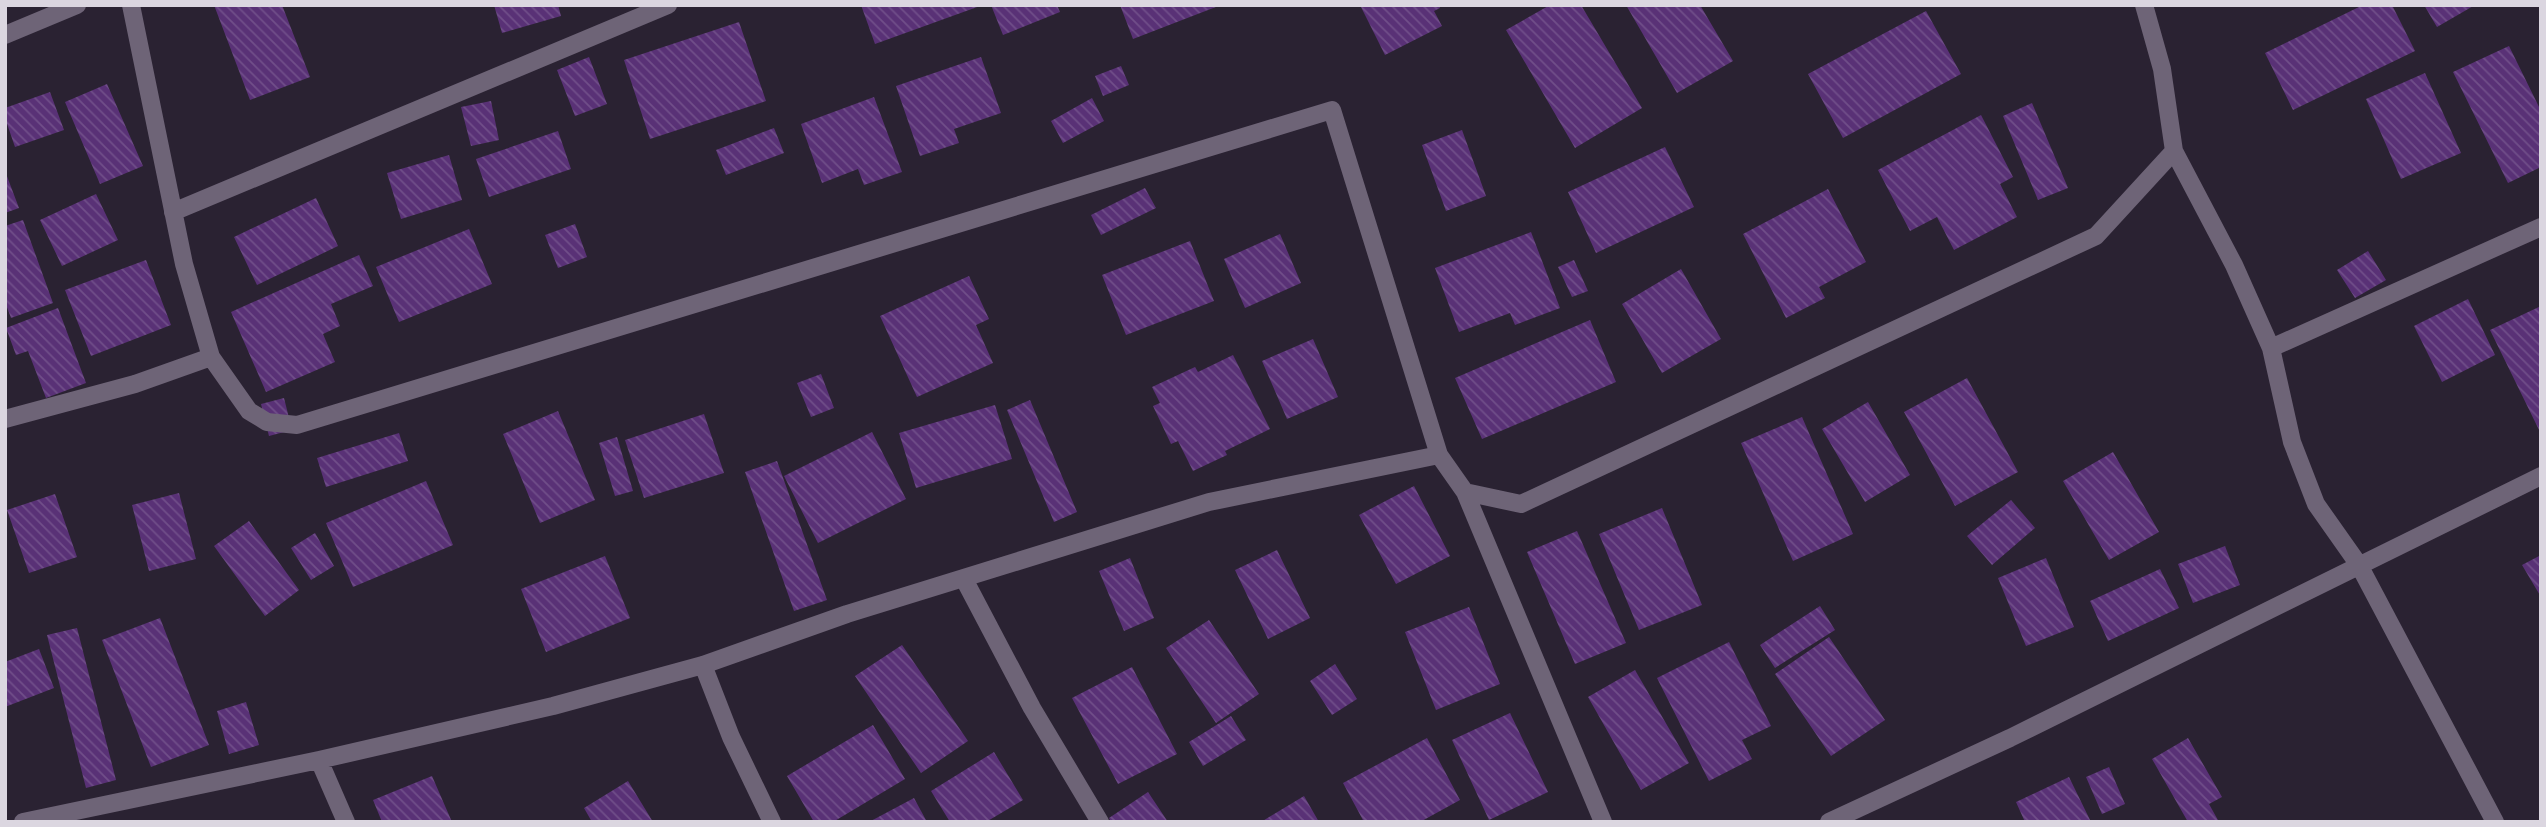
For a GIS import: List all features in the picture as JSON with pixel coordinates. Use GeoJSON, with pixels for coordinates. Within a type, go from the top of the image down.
{"type":"FeatureCollection","features":[{"type":"Feature","properties":{"kind":"street"},"geometry":{"type":"LineString","coordinates":[[5,35],[77,5]]}},
{"type":"Feature","properties":{"kind":"street"},"geometry":{"type":"LineString","coordinates":[[131,5],[184,264],[212,357],[249,411],[267,422],[297,425],[1332,110],[1439,455],[1465,492],[1603,822]]}},
{"type":"Feature","properties":{"kind":"street"},"geometry":{"type":"LineString","coordinates":[[173,212],[668,5]]}},
{"type":"Feature","properties":{"kind":"street"},"geometry":{"type":"LineString","coordinates":[[2144,5],[2162,69],[2174,151],[2234,265],[2271,348],[2292,442],[2316,504],[2359,565],[2495,822]]}},
{"type":"Feature","properties":{"kind":"street"},"geometry":{"type":"LineString","coordinates":[[1465,492],[1521,504],[2096,236],[2174,151]]}},
{"type":"Feature","properties":{"kind":"street"},"geometry":{"type":"LineString","coordinates":[[2271,348],[2541,227]]}},
{"type":"Feature","properties":{"kind":"street"},"geometry":{"type":"LineString","coordinates":[[5,419],[135,384],[212,357]]}},
{"type":"Feature","properties":{"kind":"street"},"geometry":{"type":"LineString","coordinates":[[23,822],[319,760],[553,706],[703,665],[847,614],[1209,502],[1439,455]]}},
{"type":"Feature","properties":{"kind":"street"},"geometry":{"type":"LineString","coordinates":[[1829,822],[2010,738],[2541,476]]}},
{"type":"Feature","properties":{"kind":"street"},"geometry":{"type":"LineString","coordinates":[[964,579],[1032,708],[1100,822]]}},
{"type":"Feature","properties":{"kind":"street"},"geometry":{"type":"LineString","coordinates":[[703,665],[731,737],[772,822]]}},
{"type":"Feature","properties":{"kind":"street"},"geometry":{"type":"LineString","coordinates":[[319,760],[346,822]]}},
{"type":"Feature","properties":{"kind":"building"},"geometry":{"type":"Polygon","coordinates":[[[214,5],[282,5],[310,77],[250,100],[214,5]]]}},
{"type":"Feature","properties":{"kind":"building"},"geometry":{"type":"Polygon","coordinates":[[[494,5],[558,5],[561,16],[502,33],[494,5]]]}},
{"type":"Feature","properties":{"kind":"building"},"geometry":{"type":"Polygon","coordinates":[[[861,5],[980,5],[980,6],[875,44],[861,5]]]}},
{"type":"Feature","properties":{"kind":"building"},"geometry":{"type":"Polygon","coordinates":[[[991,5],[1057,5],[1060,12],[1003,35],[991,5]]]}},
{"type":"Feature","properties":{"kind":"building"},"geometry":{"type":"Polygon","coordinates":[[[1120,5],[1221,5],[1133,39],[1120,5]]]}},
{"type":"Feature","properties":{"kind":"building"},"geometry":{"type":"Polygon","coordinates":[[[1360,5],[1439,5],[1440,8],[1434,11],[1442,26],[1385,55],[1360,5]]]}},
{"type":"Feature","properties":{"kind":"building"},"geometry":{"type":"Polygon","coordinates":[[[1550,5],[1581,5],[1642,108],[1575,148],[1506,30],[1550,5]]]}},
{"type":"Feature","properties":{"kind":"building"},"geometry":{"type":"Polygon","coordinates":[[[1626,5],[1700,5],[1733,61],[1677,93],[1626,5]]]}},
{"type":"Feature","properties":{"kind":"building"},"geometry":{"type":"Polygon","coordinates":[[[2363,5],[2392,5],[2415,51],[2293,110],[2265,53],[2363,5]]]}},
{"type":"Feature","properties":{"kind":"building"},"geometry":{"type":"Polygon","coordinates":[[[2424,5],[2475,5],[2437,27],[2424,5]]]}},
{"type":"Feature","properties":{"kind":"building"},"geometry":{"type":"Polygon","coordinates":[[[1926,11],[1961,74],[1843,138],[1808,74],[1926,11]]]}},
{"type":"Feature","properties":{"kind":"building"},"geometry":{"type":"Polygon","coordinates":[[[739,22],[766,101],[650,139],[624,60],[739,22]]]}},
{"type":"Feature","properties":{"kind":"building"},"geometry":{"type":"Polygon","coordinates":[[[2509,46],[2541,111],[2541,167],[2508,183],[2453,72],[2509,46]]]}},
{"type":"Feature","properties":{"kind":"building"},"geometry":{"type":"Polygon","coordinates":[[[589,57],[607,104],[575,116],[557,70],[589,57]]]}},
{"type":"Feature","properties":{"kind":"building"},"geometry":{"type":"Polygon","coordinates":[[[981,57],[1001,113],[954,129],[959,143],[920,156],[896,86],[981,57]]]}},
{"type":"Feature","properties":{"kind":"building"},"geometry":{"type":"Polygon","coordinates":[[[1121,66],[1129,85],[1103,96],[1095,76],[1121,66]]]}},
{"type":"Feature","properties":{"kind":"building"},"geometry":{"type":"Polygon","coordinates":[[[2425,73],[2461,153],[2401,179],[2366,99],[2425,73]]]}},
{"type":"Feature","properties":{"kind":"building"},"geometry":{"type":"Polygon","coordinates":[[[107,84],[143,166],[100,184],[65,102],[107,84]]]}},
{"type":"Feature","properties":{"kind":"building"},"geometry":{"type":"Polygon","coordinates":[[[50,92],[64,130],[15,147],[5,118],[5,108],[50,92]]]}},
{"type":"Feature","properties":{"kind":"building"},"geometry":{"type":"Polygon","coordinates":[[[874,97],[902,172],[864,185],[858,169],[822,183],[801,124],[874,97]]]}},
{"type":"Feature","properties":{"kind":"building"},"geometry":{"type":"Polygon","coordinates":[[[1092,98],[1104,121],[1063,143],[1051,121],[1092,98]]]}},
{"type":"Feature","properties":{"kind":"building"},"geometry":{"type":"Polygon","coordinates":[[[491,101],[499,140],[471,146],[461,107],[491,101]]]}},
{"type":"Feature","properties":{"kind":"building"},"geometry":{"type":"Polygon","coordinates":[[[2032,103],[2068,188],[2038,200],[2003,116],[2032,103]]]}},
{"type":"Feature","properties":{"kind":"building"},"geometry":{"type":"Polygon","coordinates":[[[1981,115],[2013,177],[2000,184],[2017,217],[1954,250],[1937,217],[1910,231],[1878,170],[1981,115]]]}},
{"type":"Feature","properties":{"kind":"building"},"geometry":{"type":"Polygon","coordinates":[[[774,128],[784,153],[726,175],[716,150],[774,128]]]}},
{"type":"Feature","properties":{"kind":"building"},"geometry":{"type":"Polygon","coordinates":[[[1462,130],[1486,196],[1446,211],[1422,145],[1462,130]]]}},
{"type":"Feature","properties":{"kind":"building"},"geometry":{"type":"Polygon","coordinates":[[[558,131],[571,169],[489,197],[476,159],[558,131]]]}},
{"type":"Feature","properties":{"kind":"building"},"geometry":{"type":"Polygon","coordinates":[[[1665,147],[1694,207],[1596,253],[1568,192],[1665,147]]]}},
{"type":"Feature","properties":{"kind":"building"},"geometry":{"type":"Polygon","coordinates":[[[449,155],[462,200],[401,219],[387,173],[449,155]]]}},
{"type":"Feature","properties":{"kind":"building"},"geometry":{"type":"Polygon","coordinates":[[[5,171],[19,208],[5,213],[5,171]]]}},
{"type":"Feature","properties":{"kind":"building"},"geometry":{"type":"Polygon","coordinates":[[[1145,188],[1156,208],[1101,235],[1091,215],[1145,188]]]}},
{"type":"Feature","properties":{"kind":"building"},"geometry":{"type":"Polygon","coordinates":[[[1828,189],[1866,262],[1819,287],[1825,298],[1786,318],[1743,234],[1828,189]]]}},
{"type":"Feature","properties":{"kind":"building"},"geometry":{"type":"Polygon","coordinates":[[[96,194],[118,240],[62,266],[40,220],[96,194]]]}},
{"type":"Feature","properties":{"kind":"building"},"geometry":{"type":"Polygon","coordinates":[[[316,198],[338,246],[257,285],[234,237],[316,198]]]}},
{"type":"Feature","properties":{"kind":"building"},"geometry":{"type":"Polygon","coordinates":[[[23,220],[53,303],[11,318],[5,302],[5,226],[23,220]]]}},
{"type":"Feature","properties":{"kind":"building"},"geometry":{"type":"Polygon","coordinates":[[[575,224],[587,257],[558,268],[545,235],[575,224]]]}},
{"type":"Feature","properties":{"kind":"building"},"geometry":{"type":"Polygon","coordinates":[[[469,229],[492,284],[399,322],[376,267],[469,229]]]}},
{"type":"Feature","properties":{"kind":"building"},"geometry":{"type":"Polygon","coordinates":[[[1531,232],[1560,308],[1515,325],[1510,313],[1459,332],[1435,268],[1531,232]]]}},
{"type":"Feature","properties":{"kind":"building"},"geometry":{"type":"Polygon","coordinates":[[[1280,234],[1301,283],[1245,308],[1224,259],[1280,234]]]}},
{"type":"Feature","properties":{"kind":"building"},"geometry":{"type":"Polygon","coordinates":[[[1190,241],[1214,301],[1126,335],[1102,275],[1190,241]]]}},
{"type":"Feature","properties":{"kind":"building"},"geometry":{"type":"Polygon","coordinates":[[[2368,251],[2386,280],[2355,298],[2337,270],[2368,251]]]}},
{"type":"Feature","properties":{"kind":"building"},"geometry":{"type":"Polygon","coordinates":[[[359,255],[373,286],[331,304],[340,326],[323,334],[335,362],[266,392],[231,312],[359,255]]]}},
{"type":"Feature","properties":{"kind":"building"},"geometry":{"type":"Polygon","coordinates":[[[146,260],[171,325],[91,356],[65,290],[146,260]]]}},
{"type":"Feature","properties":{"kind":"building"},"geometry":{"type":"Polygon","coordinates":[[[1574,260],[1588,291],[1572,297],[1558,267],[1574,260]]]}},
{"type":"Feature","properties":{"kind":"building"},"geometry":{"type":"Polygon","coordinates":[[[1681,269],[1721,339],[1662,373],[1622,304],[1681,269]]]}},
{"type":"Feature","properties":{"kind":"building"},"geometry":{"type":"Polygon","coordinates":[[[969,276],[989,319],[976,325],[993,363],[917,397],[880,316],[969,276]]]}},
{"type":"Feature","properties":{"kind":"building"},"geometry":{"type":"Polygon","coordinates":[[[2468,299],[2495,355],[2442,382],[2414,326],[2468,299]]]}},
{"type":"Feature","properties":{"kind":"building"},"geometry":{"type":"Polygon","coordinates":[[[2541,306],[2541,434],[2490,330],[2541,306]]]}},
{"type":"Feature","properties":{"kind":"building"},"geometry":{"type":"Polygon","coordinates":[[[58,308],[86,383],[46,398],[28,351],[16,355],[6,328],[58,308]]]}},
{"type":"Feature","properties":{"kind":"building"},"geometry":{"type":"Polygon","coordinates":[[[1590,320],[1616,382],[1482,439],[1455,378],[1590,320]]]}},
{"type":"Feature","properties":{"kind":"building"},"geometry":{"type":"Polygon","coordinates":[[[1313,339],[1338,397],[1287,419],[1262,361],[1313,339]]]}},
{"type":"Feature","properties":{"kind":"building"},"geometry":{"type":"Polygon","coordinates":[[[1233,355],[1270,429],[1225,451],[1227,455],[1193,471],[1178,441],[1171,444],[1153,406],[1160,403],[1152,387],[1195,367],[1198,372],[1233,355]]]}},
{"type":"Feature","properties":{"kind":"building"},"geometry":{"type":"Polygon","coordinates":[[[821,374],[834,408],[811,417],[797,383],[821,374]]]}},
{"type":"Feature","properties":{"kind":"building"},"geometry":{"type":"Polygon","coordinates":[[[1967,378],[2018,472],[1955,506],[1904,412],[1967,378]]]}},
{"type":"Feature","properties":{"kind":"building"},"geometry":{"type":"Polygon","coordinates":[[[284,398],[292,430],[269,436],[261,404],[284,398]]]}},
{"type":"Feature","properties":{"kind":"building"},"geometry":{"type":"Polygon","coordinates":[[[1030,400],[1077,512],[1054,522],[1007,410],[1030,400]]]}},
{"type":"Feature","properties":{"kind":"building"},"geometry":{"type":"Polygon","coordinates":[[[1868,402],[1910,475],[1865,502],[1822,429],[1868,402]]]}},
{"type":"Feature","properties":{"kind":"building"},"geometry":{"type":"Polygon","coordinates":[[[995,405],[1012,459],[916,488],[899,433],[995,405]]]}},
{"type":"Feature","properties":{"kind":"building"},"geometry":{"type":"Polygon","coordinates":[[[558,411],[595,500],[540,523],[503,434],[558,411]]]}},
{"type":"Feature","properties":{"kind":"building"},"geometry":{"type":"Polygon","coordinates":[[[704,414],[724,473],[644,498],[625,440],[704,414]]]}},
{"type":"Feature","properties":{"kind":"building"},"geometry":{"type":"Polygon","coordinates":[[[1802,417],[1853,534],[1793,561],[1741,443],[1802,417]]]}},
{"type":"Feature","properties":{"kind":"building"},"geometry":{"type":"Polygon","coordinates":[[[872,432],[906,499],[818,543],[784,476],[872,432]]]}},
{"type":"Feature","properties":{"kind":"building"},"geometry":{"type":"Polygon","coordinates":[[[399,433],[408,461],[326,487],[317,458],[399,433]]]}},
{"type":"Feature","properties":{"kind":"building"},"geometry":{"type":"Polygon","coordinates":[[[617,437],[633,491],[615,496],[599,443],[617,437]]]}},
{"type":"Feature","properties":{"kind":"building"},"geometry":{"type":"Polygon","coordinates":[[[2113,452],[2159,532],[2109,560],[2063,481],[2113,452]]]}},
{"type":"Feature","properties":{"kind":"building"},"geometry":{"type":"Polygon","coordinates":[[[777,461],[827,600],[794,611],[745,472],[777,461]]]}},
{"type":"Feature","properties":{"kind":"building"},"geometry":{"type":"Polygon","coordinates":[[[426,481],[453,545],[353,587],[326,523],[426,481]]]}},
{"type":"Feature","properties":{"kind":"building"},"geometry":{"type":"Polygon","coordinates":[[[1414,486],[1450,556],[1396,584],[1359,515],[1414,486]]]}},
{"type":"Feature","properties":{"kind":"building"},"geometry":{"type":"Polygon","coordinates":[[[179,493],[196,559],[149,571],[132,505],[179,493]]]}},
{"type":"Feature","properties":{"kind":"building"},"geometry":{"type":"Polygon","coordinates":[[[55,494],[77,557],[29,573],[7,510],[55,494]]]}},
{"type":"Feature","properties":{"kind":"building"},"geometry":{"type":"Polygon","coordinates":[[[2011,500],[2035,528],[1992,565],[1967,536],[2011,500]]]}},
{"type":"Feature","properties":{"kind":"building"},"geometry":{"type":"Polygon","coordinates":[[[1662,508],[1702,605],[1639,630],[1599,534],[1662,508]]]}},
{"type":"Feature","properties":{"kind":"building"},"geometry":{"type":"Polygon","coordinates":[[[249,521],[299,590],[265,616],[214,546],[249,521]]]}},
{"type":"Feature","properties":{"kind":"building"},"geometry":{"type":"Polygon","coordinates":[[[1577,531],[1626,643],[1575,664],[1527,552],[1577,531]]]}},
{"type":"Feature","properties":{"kind":"building"},"geometry":{"type":"Polygon","coordinates":[[[315,533],[334,566],[311,580],[291,548],[315,533]]]}},
{"type":"Feature","properties":{"kind":"building"},"geometry":{"type":"Polygon","coordinates":[[[2225,546],[2240,585],[2193,603],[2178,564],[2225,546]]]}},
{"type":"Feature","properties":{"kind":"building"},"geometry":{"type":"Polygon","coordinates":[[[1277,550],[1310,618],[1268,639],[1235,570],[1277,550]]]}},
{"type":"Feature","properties":{"kind":"building"},"geometry":{"type":"Polygon","coordinates":[[[2541,555],[2541,597],[2522,565],[2541,555]]]}},
{"type":"Feature","properties":{"kind":"building"},"geometry":{"type":"Polygon","coordinates":[[[605,556],[630,618],[546,652],[521,589],[605,556]]]}},
{"type":"Feature","properties":{"kind":"building"},"geometry":{"type":"Polygon","coordinates":[[[1130,558],[1154,618],[1124,631],[1099,571],[1130,558]]]}},
{"type":"Feature","properties":{"kind":"building"},"geometry":{"type":"Polygon","coordinates":[[[2046,558],[2074,627],[2026,646],[1998,578],[2046,558]]]}},
{"type":"Feature","properties":{"kind":"building"},"geometry":{"type":"Polygon","coordinates":[[[2160,569],[2179,608],[2108,641],[2090,601],[2160,569]]]}},
{"type":"Feature","properties":{"kind":"building"},"geometry":{"type":"Polygon","coordinates":[[[1820,606],[1835,630],[1775,668],[1760,645],[1820,606]]]}},
{"type":"Feature","properties":{"kind":"building"},"geometry":{"type":"Polygon","coordinates":[[[1469,607],[1500,684],[1436,710],[1405,632],[1469,607]]]}},
{"type":"Feature","properties":{"kind":"building"},"geometry":{"type":"Polygon","coordinates":[[[160,618],[209,745],[151,767],[102,640],[160,618]]]}},
{"type":"Feature","properties":{"kind":"building"},"geometry":{"type":"Polygon","coordinates":[[[1209,620],[1259,694],[1216,723],[1166,648],[1209,620]]]}},
{"type":"Feature","properties":{"kind":"building"},"geometry":{"type":"Polygon","coordinates":[[[77,628],[116,780],[86,788],[47,635],[77,628]]]}},
{"type":"Feature","properties":{"kind":"building"},"geometry":{"type":"Polygon","coordinates":[[[1829,637],[1885,720],[1831,756],[1775,674],[1829,637]]]}},
{"type":"Feature","properties":{"kind":"building"},"geometry":{"type":"Polygon","coordinates":[[[1729,642],[1771,726],[1742,740],[1752,759],[1709,781],[1657,678],[1729,642]]]}},
{"type":"Feature","properties":{"kind":"building"},"geometry":{"type":"Polygon","coordinates":[[[902,645],[968,741],[921,773],[855,676],[902,645]]]}},
{"type":"Feature","properties":{"kind":"building"},"geometry":{"type":"Polygon","coordinates":[[[39,649],[54,688],[5,707],[5,662],[39,649]]]}},
{"type":"Feature","properties":{"kind":"building"},"geometry":{"type":"Polygon","coordinates":[[[1335,664],[1357,699],[1332,715],[1310,681],[1335,664]]]}},
{"type":"Feature","properties":{"kind":"building"},"geometry":{"type":"Polygon","coordinates":[[[1132,667],[1177,754],[1118,784],[1072,698],[1132,667]]]}},
{"type":"Feature","properties":{"kind":"building"},"geometry":{"type":"Polygon","coordinates":[[[1635,670],[1689,763],[1641,790],[1588,697],[1635,670]]]}},
{"type":"Feature","properties":{"kind":"building"},"geometry":{"type":"Polygon","coordinates":[[[246,702],[259,745],[229,754],[217,711],[246,702]]]}},
{"type":"Feature","properties":{"kind":"building"},"geometry":{"type":"Polygon","coordinates":[[[1510,713],[1548,792],[1489,820],[1452,740],[1510,713]]]}},
{"type":"Feature","properties":{"kind":"building"},"geometry":{"type":"Polygon","coordinates":[[[1231,716],[1246,740],[1203,766],[1189,742],[1231,716]]]}},
{"type":"Feature","properties":{"kind":"building"},"geometry":{"type":"Polygon","coordinates":[[[873,725],[905,779],[833,822],[814,822],[787,776],[873,725]]]}},
{"type":"Feature","properties":{"kind":"building"},"geometry":{"type":"Polygon","coordinates":[[[1427,738],[1460,800],[1420,822],[1364,822],[1343,783],[1427,738]]]}},
{"type":"Feature","properties":{"kind":"building"},"geometry":{"type":"Polygon","coordinates":[[[2188,738],[2222,797],[2209,804],[2219,822],[2188,822],[2152,759],[2188,738]]]}},
{"type":"Feature","properties":{"kind":"building"},"geometry":{"type":"Polygon","coordinates":[[[994,752],[1023,800],[986,822],[950,822],[931,791],[994,752]]]}},
{"type":"Feature","properties":{"kind":"building"},"geometry":{"type":"Polygon","coordinates":[[[2109,767],[2125,804],[2102,814],[2086,777],[2109,767]]]}},
{"type":"Feature","properties":{"kind":"building"},"geometry":{"type":"Polygon","coordinates":[[[432,776],[452,822],[382,822],[373,800],[432,776]]]}},
{"type":"Feature","properties":{"kind":"building"},"geometry":{"type":"Polygon","coordinates":[[[2069,777],[2091,822],[2025,822],[2016,802],[2069,777]]]}},
{"type":"Feature","properties":{"kind":"building"},"geometry":{"type":"Polygon","coordinates":[[[628,781],[653,822],[592,822],[584,808],[628,781]]]}},
{"type":"Feature","properties":{"kind":"building"},"geometry":{"type":"Polygon","coordinates":[[[1148,792],[1168,822],[1111,822],[1109,818],[1148,792]]]}},
{"type":"Feature","properties":{"kind":"building"},"geometry":{"type":"Polygon","coordinates":[[[1304,796],[1319,822],[1261,822],[1304,796]]]}},
{"type":"Feature","properties":{"kind":"building"},"geometry":{"type":"Polygon","coordinates":[[[914,798],[927,822],[869,822],[914,798]]]}}]}
